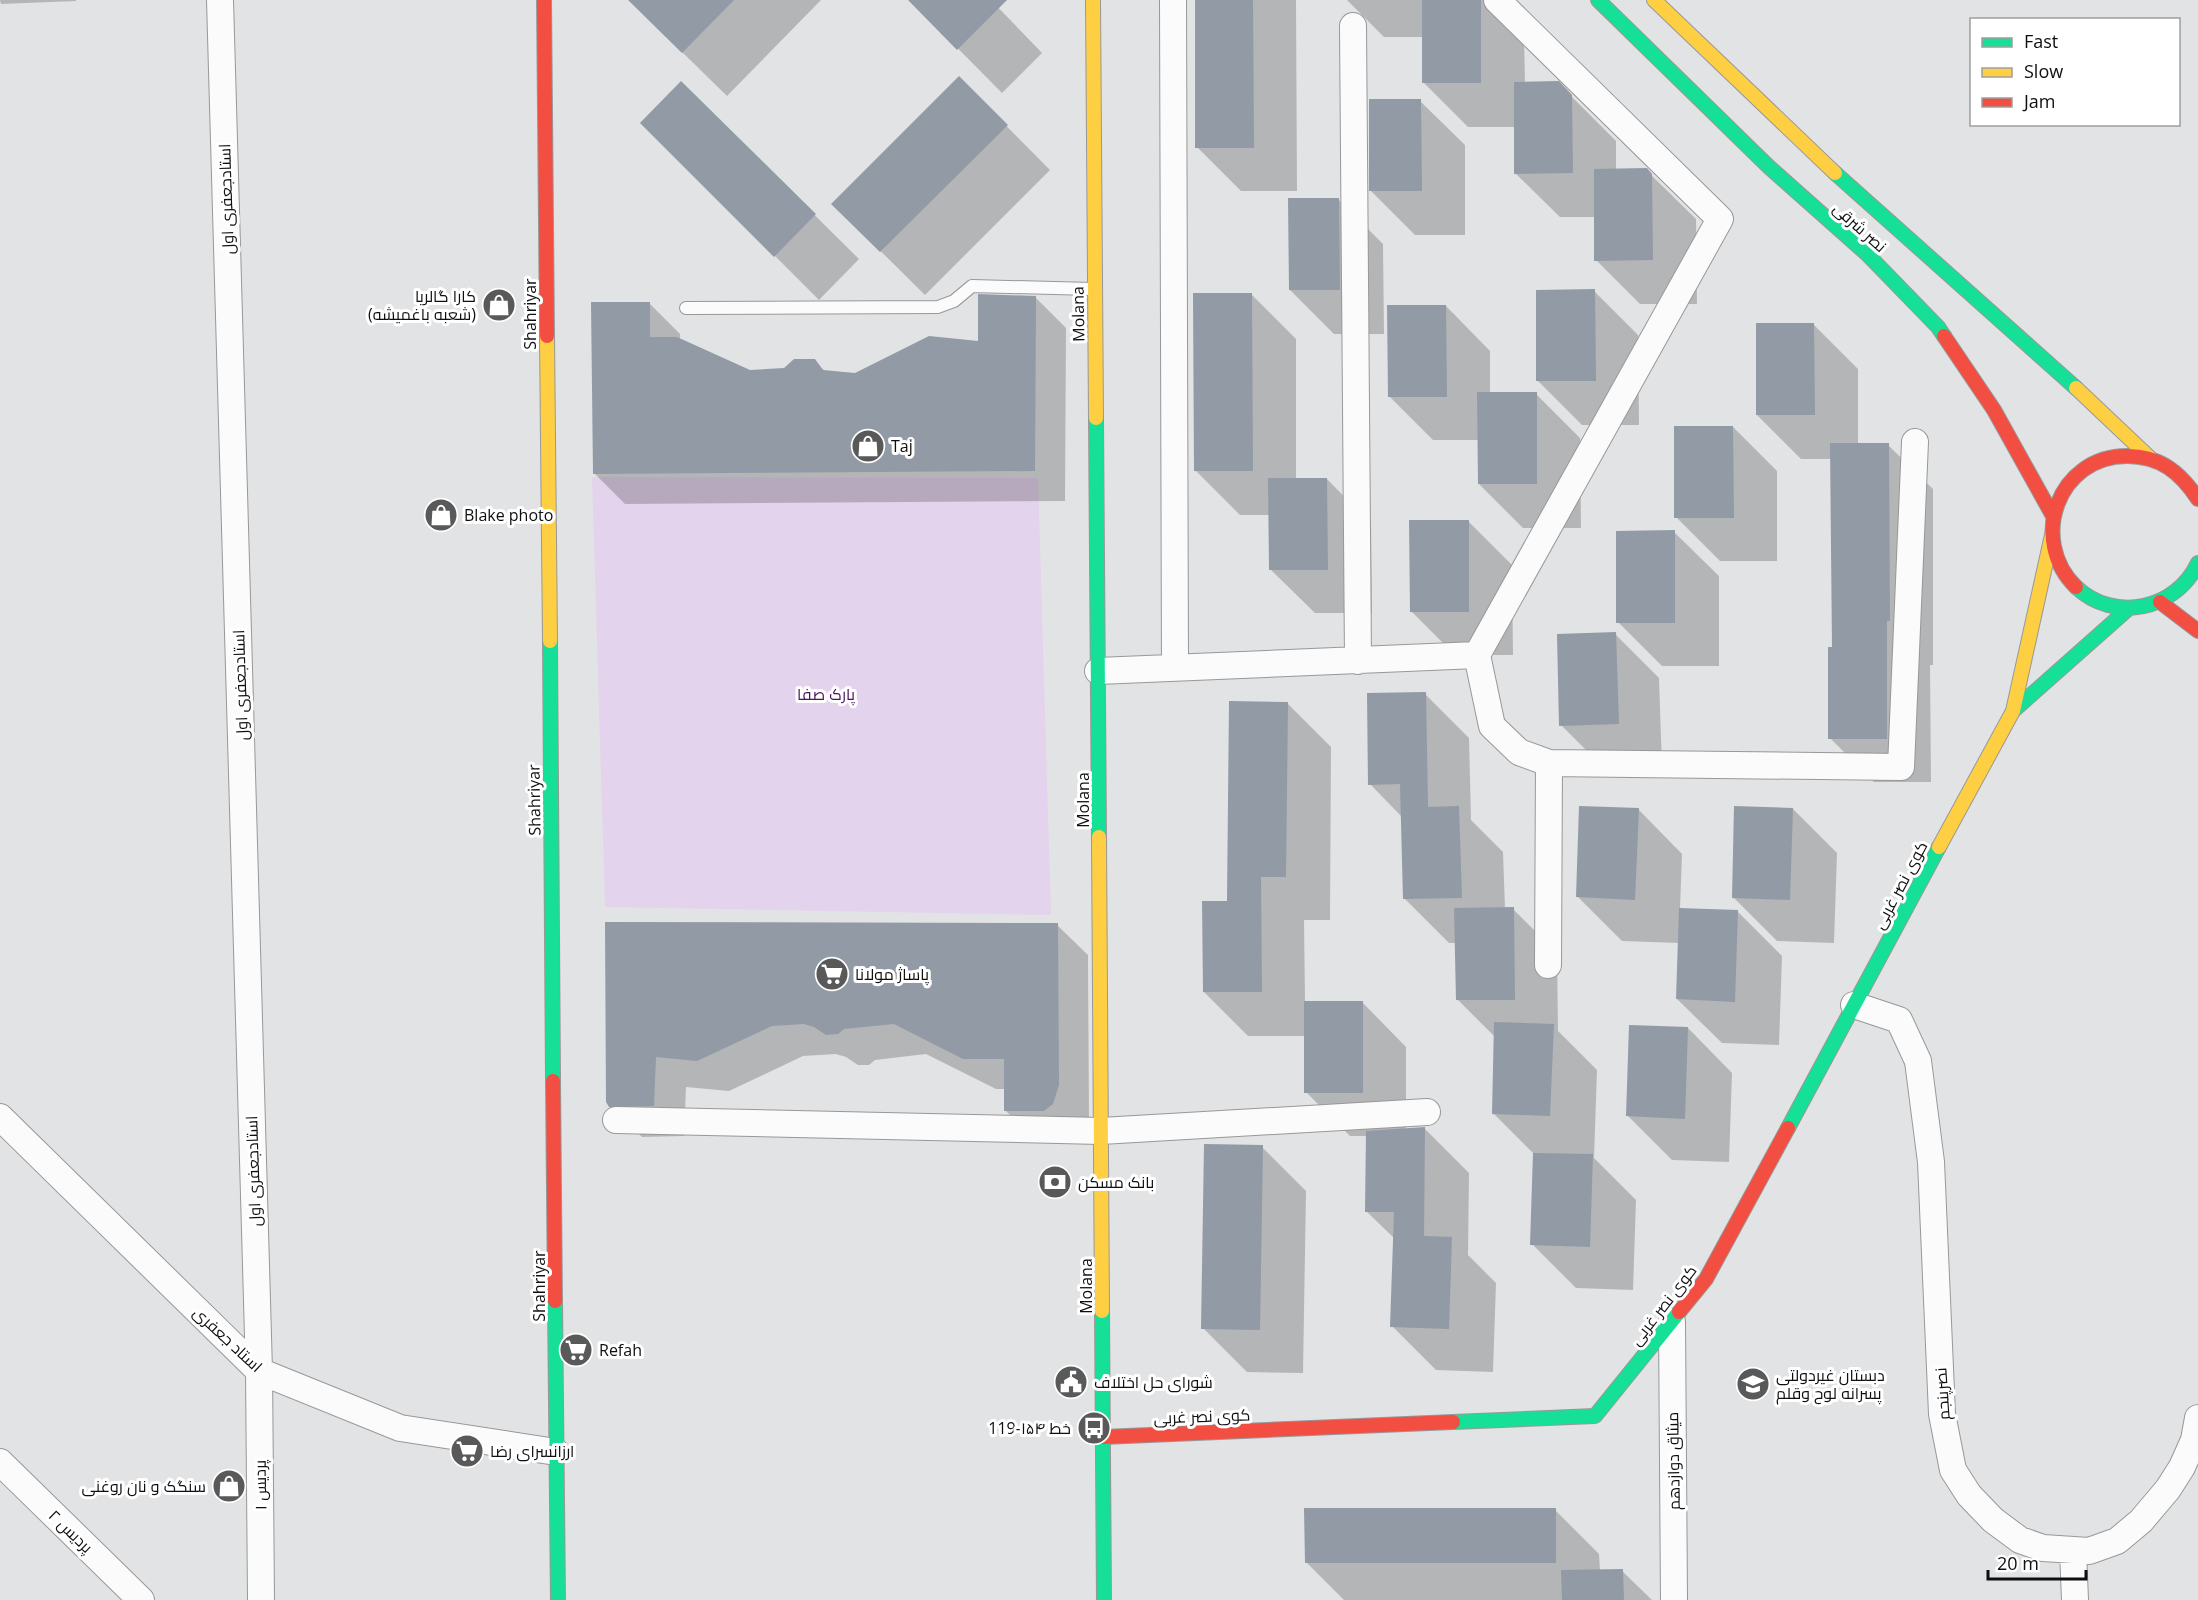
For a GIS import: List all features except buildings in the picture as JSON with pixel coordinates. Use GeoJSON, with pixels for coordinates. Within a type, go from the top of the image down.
{"type":"FeatureCollection","features":[{"type":"Feature","properties":{"kind":"street","name":"استادجعفری اول"},"geometry":{"type":"LineString","coordinates":[[220,0],[259,1371]]}},
{"type":"Feature","properties":{"kind":"street","name":"Shahriyar"},"geometry":{"type":"LineString","coordinates":[[544,0],[558,1600]]}},
{"type":"Feature","properties":{"kind":"street","name":"Molana"},"geometry":{"type":"LineString","coordinates":[[1093,0],[1104,1600]]}},
{"type":"Feature","properties":{"kind":"street"},"geometry":{"type":"LineString","coordinates":[[1173,0],[1175,667]]}},
{"type":"Feature","properties":{"kind":"street"},"geometry":{"type":"LineString","coordinates":[[1497,0],[1720,219],[1477,655],[1492,726],[1519,752],[1548,763],[1901,767],[1915,442]]}},
{"type":"Feature","properties":{"kind":"street","name":"نصر شرقی"},"geometry":{"type":"LineString","coordinates":[[1598,0],[1768,167],[1868,254],[1938,327],[1994,410],[2053,516]]}},
{"type":"Feature","properties":{"kind":"street","name":"نصر شرقی"},"geometry":{"type":"LineString","coordinates":[[1654,0],[1803,144],[2104,413],[2150,458]]}},
{"type":"Feature","properties":{"kind":"street"},"geometry":{"type":"LineString","coordinates":[[1353,26],[1358,661]]}},
{"type":"Feature","properties":{"kind":"street"},"geometry":{"type":"LineString","coordinates":[[2198,499],[2186,481],[2170,466],[2150,458],[2128,454],[2105,457],[2085,467],[2068,482],[2057,501],[2053,516],[2052,536],[2053,548],[2062,572],[2080,592],[2103,604],[2128,609],[2160,602],[2180,589],[2196,570],[2198,563]]}},
{"type":"Feature","properties":{"kind":"street","name":"کوی نصر غربی"},"geometry":{"type":"LineString","coordinates":[[1103,1437],[1595,1416],[1706,1279],[2013,711],[2052,536]]}},
{"type":"Feature","properties":{"kind":"street"},"geometry":{"type":"LineString","coordinates":[[2160,602],[2198,632]]}},
{"type":"Feature","properties":{"kind":"street","name":"کوی نصر غربی"},"geometry":{"type":"LineString","coordinates":[[2013,711],[2128,609]]}},
{"type":"Feature","properties":{"kind":"street"},"geometry":{"type":"LineString","coordinates":[[1098,671],[1477,655]]}},
{"type":"Feature","properties":{"kind":"street"},"geometry":{"type":"LineString","coordinates":[[1548,763],[1548,965]]}},
{"type":"Feature","properties":{"kind":"street","name":"نصرپنجم"},"geometry":{"type":"LineString","coordinates":[[1854,1005],[1899,1020],[1918,1061],[1931,1162],[1942,1414],[1953,1470],[1969,1495],[1993,1520],[2020,1540],[2043,1548],[2090,1551],[2117,1541],[2141,1521],[2168,1489],[2182,1467],[2194,1440],[2198,1418]]}},
{"type":"Feature","properties":{"kind":"street"},"geometry":{"type":"LineString","coordinates":[[616,1120],[1101,1131],[1427,1112]]}},
{"type":"Feature","properties":{"kind":"street","name":"استاد جعفری"},"geometry":{"type":"LineString","coordinates":[[0,1117],[259,1371],[400,1428],[556,1452]]}},
{"type":"Feature","properties":{"kind":"street","name":"میثاق دوازدهم"},"geometry":{"type":"LineString","coordinates":[[1672,1322],[1674,1600]]}},
{"type":"Feature","properties":{"kind":"street","name":"پردیس ۱"},"geometry":{"type":"LineString","coordinates":[[259,1371],[261,1600]]}},
{"type":"Feature","properties":{"kind":"street","name":"پردیس ۲"},"geometry":{"type":"LineString","coordinates":[[0,1462],[141,1600]]}},
{"type":"Feature","properties":{"kind":"street"},"geometry":{"type":"LineString","coordinates":[[2073,1550],[2075,1600]]}},
{"type":"Feature","properties":{"kind":"lane"},"geometry":{"type":"LineString","coordinates":[[686,308],[938,307],[954,301],[972,286],[1094,289]]}},
{"type":"Feature","properties":{"kind":"green space","name":"پارک صفا"},"geometry":{"type":"Polygon","coordinates":[[[592,477],[1038,478],[1051,915],[605,907],[592,477]]]}},
{"type":"Feature","properties":{"kind":"traffic: fast"},"geometry":{"type":"LineString","coordinates":[[1598,0],[1769,167],[1867,254],[1944,336]]}},
{"type":"Feature","properties":{"kind":"traffic: fast"},"geometry":{"type":"LineString","coordinates":[[1835,173],[2076,388]]}},
{"type":"Feature","properties":{"kind":"traffic: fast"},"geometry":{"type":"LineString","coordinates":[[1096,418],[1099,837]]}},
{"type":"Feature","properties":{"kind":"traffic: fast"},"geometry":{"type":"LineString","coordinates":[[2076,587],[2091,598],[2108,605],[2126,608],[2143,606],[2160,601],[2175,592],[2188,579],[2198,563]]}},
{"type":"Feature","properties":{"kind":"traffic: fast"},"geometry":{"type":"LineString","coordinates":[[2013,711],[2128,609]]}},
{"type":"Feature","properties":{"kind":"traffic: fast"},"geometry":{"type":"LineString","coordinates":[[550,641],[553,1081]]}},
{"type":"Feature","properties":{"kind":"traffic: fast"},"geometry":{"type":"LineString","coordinates":[[1788,1128],[1939,847]]}},
{"type":"Feature","properties":{"kind":"traffic: fast"},"geometry":{"type":"LineString","coordinates":[[555,1301],[558,1600]]}},
{"type":"Feature","properties":{"kind":"traffic: fast"},"geometry":{"type":"LineString","coordinates":[[1102,1311],[1104,1600]]}},
{"type":"Feature","properties":{"kind":"traffic: fast"},"geometry":{"type":"LineString","coordinates":[[1453,1422],[1595,1416],[1679,1312]]}},
{"type":"Feature","properties":{"kind":"traffic: slow"},"geometry":{"type":"LineString","coordinates":[[1093,0],[1096,418]]}},
{"type":"Feature","properties":{"kind":"traffic: slow"},"geometry":{"type":"LineString","coordinates":[[1654,0],[1835,173]]}},
{"type":"Feature","properties":{"kind":"traffic: slow"},"geometry":{"type":"LineString","coordinates":[[547,336],[550,641]]}},
{"type":"Feature","properties":{"kind":"traffic: slow"},"geometry":{"type":"LineString","coordinates":[[2076,388],[2150,458]]}},
{"type":"Feature","properties":{"kind":"traffic: slow"},"geometry":{"type":"LineString","coordinates":[[1939,847],[2013,711],[2052,535]]}},
{"type":"Feature","properties":{"kind":"traffic: slow"},"geometry":{"type":"LineString","coordinates":[[1099,837],[1102,1311]]}},
{"type":"Feature","properties":{"kind":"traffic: jam"},"geometry":{"type":"LineString","coordinates":[[544,0],[547,336]]}},
{"type":"Feature","properties":{"kind":"traffic: jam"},"geometry":{"type":"LineString","coordinates":[[1944,336],[1994,410],[2053,516]]}},
{"type":"Feature","properties":{"kind":"traffic: jam"},"geometry":{"type":"LineString","coordinates":[[2076,587],[2062,568],[2054,547],[2053,525],[2058,504],[2068,485],[2083,470],[2103,460],[2127,456],[2149,459],[2168,467],[2184,481],[2198,499]]}},
{"type":"Feature","properties":{"kind":"traffic: jam"},"geometry":{"type":"LineString","coordinates":[[2160,602],[2198,631]]}},
{"type":"Feature","properties":{"kind":"traffic: jam"},"geometry":{"type":"LineString","coordinates":[[553,1081],[555,1301]]}},
{"type":"Feature","properties":{"kind":"traffic: jam"},"geometry":{"type":"LineString","coordinates":[[1679,1312],[1706,1279],[1788,1128]]}},
{"type":"Feature","properties":{"kind":"traffic: jam"},"geometry":{"type":"LineString","coordinates":[[1103,1437],[1453,1422]]}},
{"type":"Feature","properties":{"kind":"place","name":"کارا گالریا (شعبه باغمیشه)"},"geometry":{"type":"Point","coordinates":[499,305]}},
{"type":"Feature","properties":{"kind":"place","name":"Taj"},"geometry":{"type":"Point","coordinates":[868,446]}},
{"type":"Feature","properties":{"kind":"place","name":"Blake photo"},"geometry":{"type":"Point","coordinates":[441,515]}},
{"type":"Feature","properties":{"kind":"place","name":"پاساژ مولانا"},"geometry":{"type":"Point","coordinates":[832,974]}},
{"type":"Feature","properties":{"kind":"place","name":"بانک مسکن"},"geometry":{"type":"Point","coordinates":[1055,1182]}},
{"type":"Feature","properties":{"kind":"place","name":"Refah"},"geometry":{"type":"Point","coordinates":[576,1350]}},
{"type":"Feature","properties":{"kind":"place","name":"شورای حل اختلاف"},"geometry":{"type":"Point","coordinates":[1071,1382]}},
{"type":"Feature","properties":{"kind":"place","name":"دبستان غیردولتی پسرانه لوح وقلم"},"geometry":{"type":"Point","coordinates":[1753,1384]}},
{"type":"Feature","properties":{"kind":"place","name":"خط ۱۵۴-119"},"geometry":{"type":"Point","coordinates":[1094,1428]}},
{"type":"Feature","properties":{"kind":"place","name":"ارزانسرای رضا"},"geometry":{"type":"Point","coordinates":[467,1451]}},
{"type":"Feature","properties":{"kind":"place","name":"سنگک و نان روغنی"},"geometry":{"type":"Point","coordinates":[229,1486]}}]}
